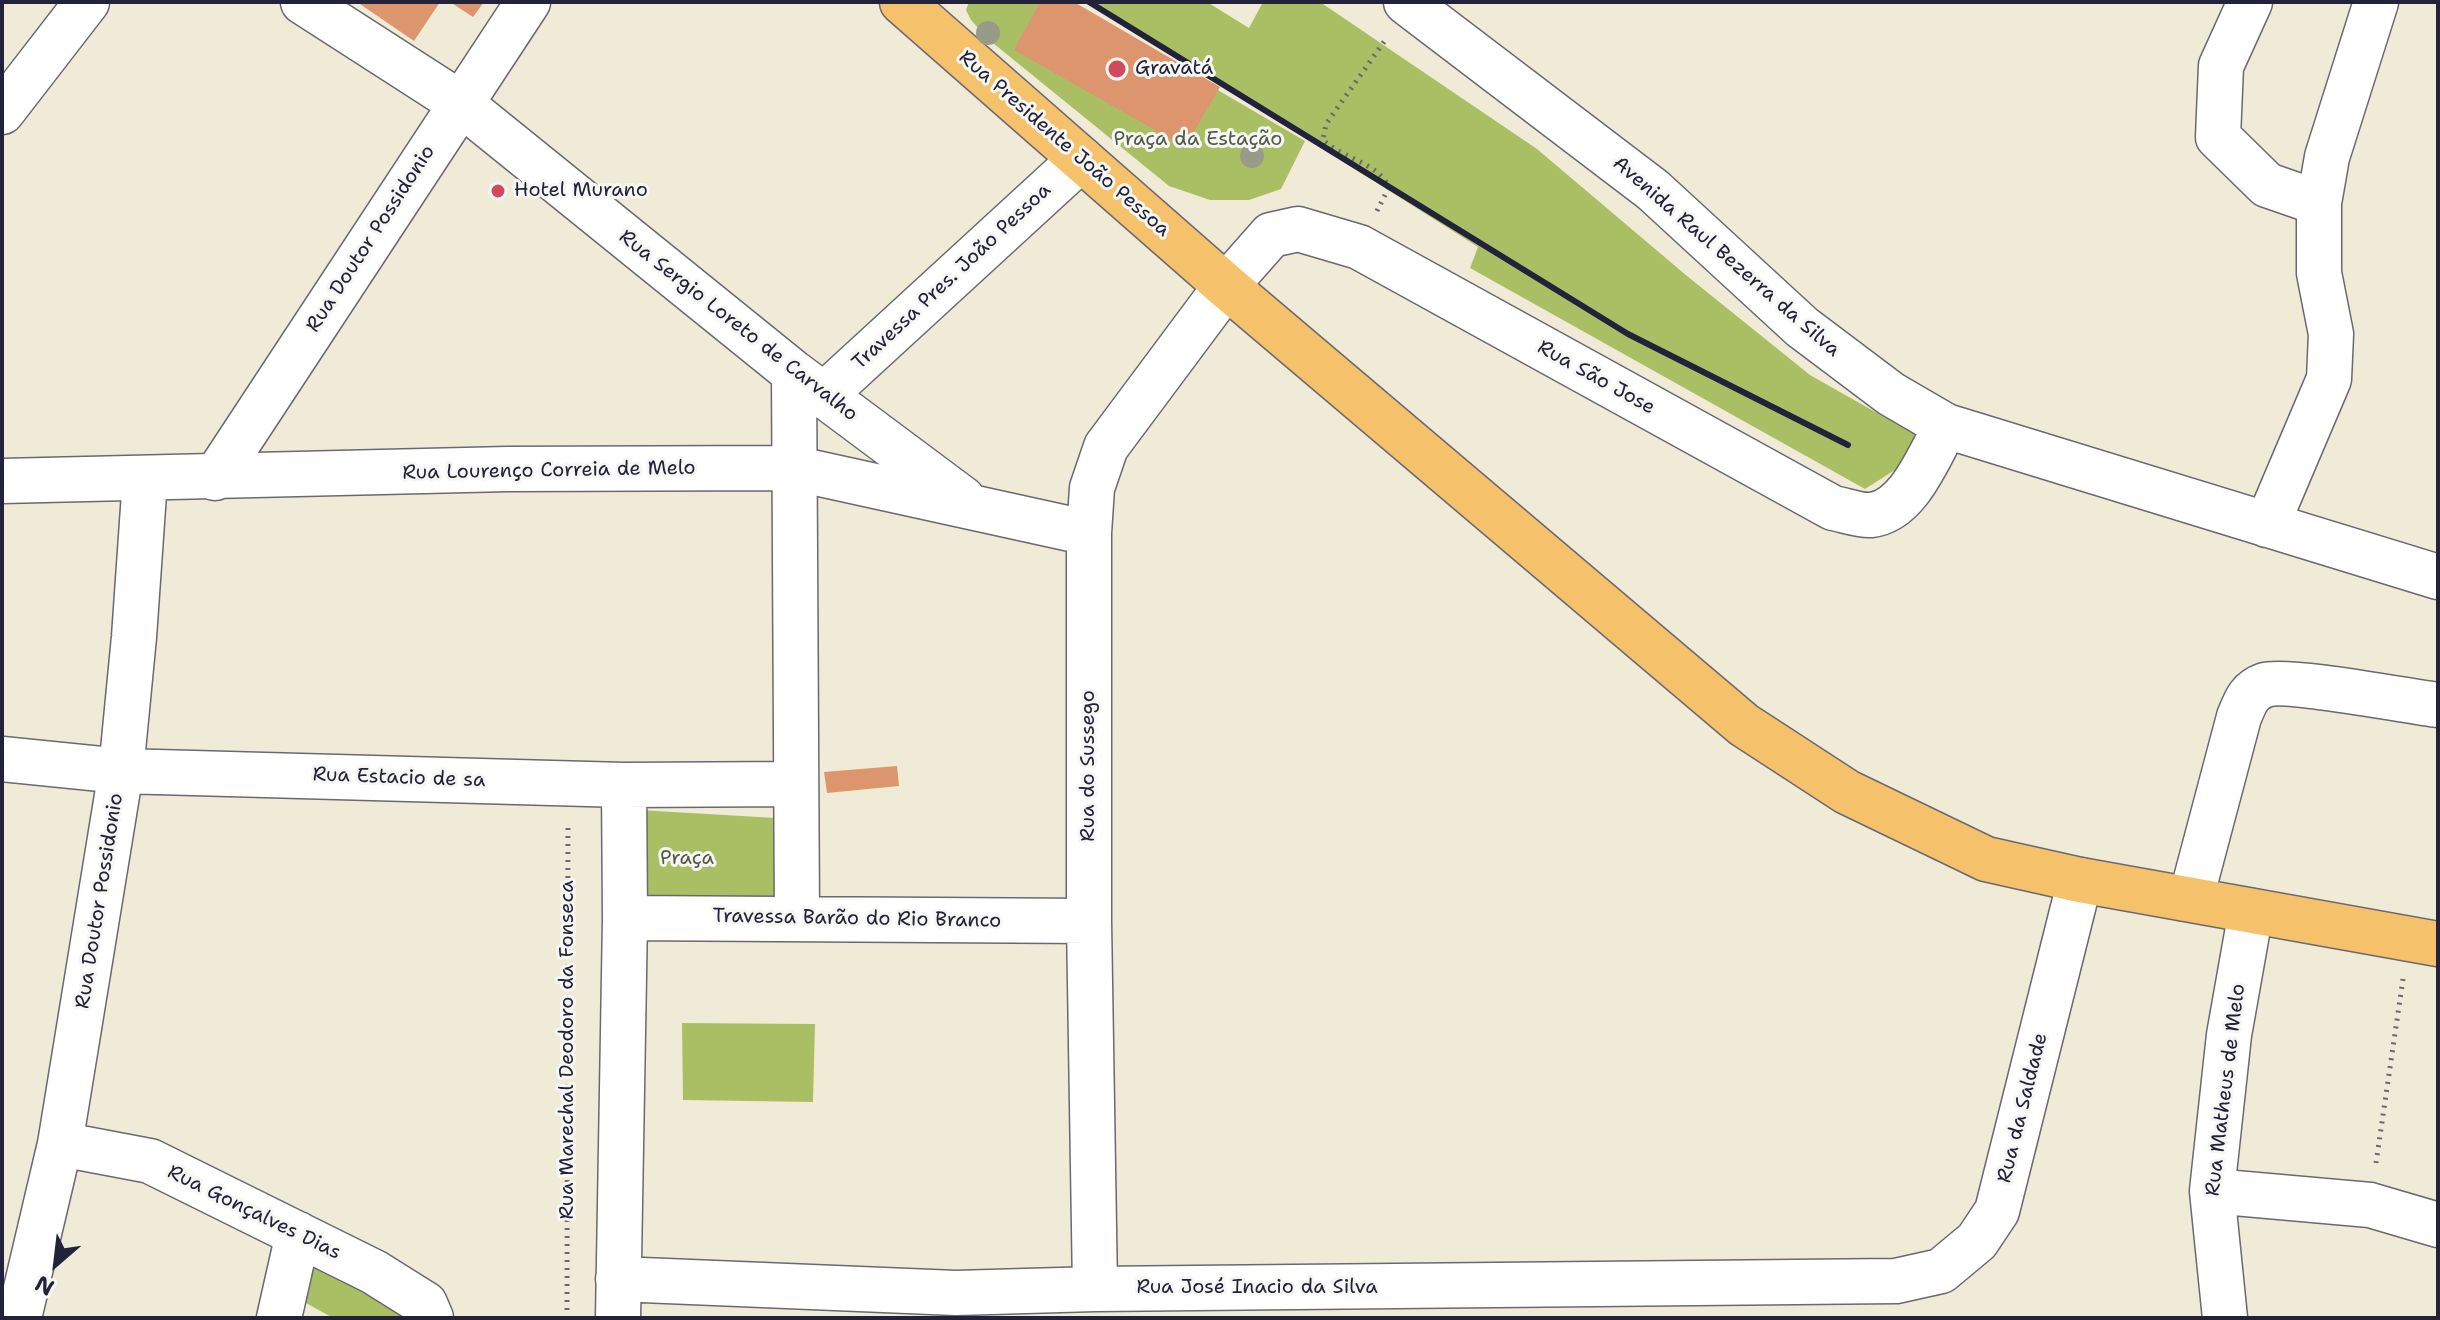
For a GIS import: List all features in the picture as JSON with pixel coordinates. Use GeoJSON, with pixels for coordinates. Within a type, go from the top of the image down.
{"type":"FeatureCollection","features":[{"type":"Feature","properties":{"kind":"main road","name":"Rua Presidente João Pessoa"},"geometry":{"type":"LineString","coordinates":[[902,2],[1226,286],[1744,725],[1847,792],[1986,859],[2080,880],[2424,941]]}},
{"type":"Feature","properties":{"kind":"street"},"geometry":{"type":"LineString","coordinates":[[2,112],[87,2]]}},
{"type":"Feature","properties":{"kind":"street","name":"Rua Sergio Loreto de Carvalho"},"geometry":{"type":"LineString","coordinates":[[303,2],[460,103],[809,384],[978,510]]}},
{"type":"Feature","properties":{"kind":"street","name":"Rua Doutor Possidonio"},"geometry":{"type":"LineString","coordinates":[[215,478],[528,2]]}},
{"type":"Feature","properties":{"kind":"street"},"geometry":{"type":"LineString","coordinates":[[2250,2],[2221,66],[2218,137],[2267,185],[2319,203]]}},
{"type":"Feature","properties":{"kind":"street"},"geometry":{"type":"LineString","coordinates":[[2267,525],[2329,379],[2331,334],[2319,273],[2319,203],[2327,157],[2376,2]]}},
{"type":"Feature","properties":{"kind":"street","name":"Avenida Raul Bezerra da Silva"},"geometry":{"type":"LineString","coordinates":[[1408,4],[1653,190],[1802,327],[1891,394],[1946,426],[2438,577]]}},
{"type":"Feature","properties":{"kind":"street","name":"Travessa Pres. João Pessoa"},"geometry":{"type":"LineString","coordinates":[[809,384],[1081,159]]}},
{"type":"Feature","properties":{"kind":"street","name":"Rua São Jose"},"geometry":{"type":"LineString","coordinates":[[1226,286],[1271,235],[1298,229],[1359,247],[1833,508],[1870,515],[1896,505],[1915,480],[1946,426]]}},
{"type":"Feature","properties":{"kind":"street","name":"Rua do Sussego"},"geometry":{"type":"LineString","coordinates":[[1095,1289],[1089,921],[1089,533],[1092,488],[1106,447],[1226,286]]}},
{"type":"Feature","properties":{"kind":"street"},"geometry":{"type":"LineString","coordinates":[[797,917],[793,468],[809,384]]}},
{"type":"Feature","properties":{"kind":"street","name":"Rua Lourenço Correia de Melo"},"geometry":{"type":"LineString","coordinates":[[2,481],[508,469],[793,468],[1089,533]]}},
{"type":"Feature","properties":{"kind":"street","name":"Rua Doutor Possidonio"},"geometry":{"type":"LineString","coordinates":[[19,1318],[60,1144],[121,771],[145,479]]}},
{"type":"Feature","properties":{"kind":"street"},"geometry":{"type":"LineString","coordinates":[[2191,898],[2239,717],[2249,693],[2267,684],[2294,685],[2438,705]]}},
{"type":"Feature","properties":{"kind":"street","name":"Rua Estacio de sa"},"geometry":{"type":"LineString","coordinates":[[2,759],[121,771],[624,785],[796,784]]}},
{"type":"Feature","properties":{"kind":"street"},"geometry":{"type":"LineString","coordinates":[[618,1299],[625,918],[624,785]]}},
{"type":"Feature","properties":{"kind":"street","name":"Rua da Saldade"},"geometry":{"type":"LineString","coordinates":[[1896,1281],[1941,1271],[1977,1241],[1997,1211],[2080,880]]}},
{"type":"Feature","properties":{"kind":"street","name":"Rua Matheus de Melo"},"geometry":{"type":"LineString","coordinates":[[2225,1318],[2212,1191],[2229,1035],[2251,911]]}},
{"type":"Feature","properties":{"kind":"street","name":"Travessa Barão do Rio Branco"},"geometry":{"type":"LineString","coordinates":[[625,918],[1089,921]]}},
{"type":"Feature","properties":{"kind":"street","name":"Rua Gonçalves Dias"},"geometry":{"type":"LineString","coordinates":[[60,1144],[150,1161],[374,1272],[425,1304],[431,1318]]}},
{"type":"Feature","properties":{"kind":"street"},"geometry":{"type":"LineString","coordinates":[[2212,1191],[2370,1205],[2438,1225]]}},
{"type":"Feature","properties":{"kind":"street"},"geometry":{"type":"LineString","coordinates":[[287,1315],[298,1234]]}},
{"type":"Feature","properties":{"kind":"street","name":"Rua José Inacio da Silva"},"geometry":{"type":"LineString","coordinates":[[618,1299],[955,1306],[1095,1289],[1896,1281]]}},
{"type":"Feature","properties":{"kind":"path"},"geometry":{"type":"LineString","coordinates":[[1359,247],[1389,187],[1382,174],[1332,148],[1323,140],[1326,124],[1408,4]]}},
{"type":"Feature","properties":{"kind":"path","name":"Rua Marechal Deodoro da Fonseca"},"geometry":{"type":"LineString","coordinates":[[567,1318],[568,783]]}},
{"type":"Feature","properties":{"kind":"path"},"geometry":{"type":"LineString","coordinates":[[2370,1205],[2424,941]]}},
{"type":"Feature","properties":{"kind":"green space","name":"Praça da Estação"},"geometry":{"type":"Polygon","coordinates":[[[969,2],[1067,2],[1305,141],[1281,189],[1249,200],[1210,200],[1169,186],[988,39],[971,20],[966,10],[969,2]]]}},
{"type":"Feature","properties":{"kind":"green space"},"geometry":{"type":"Polygon","coordinates":[[[1085,2],[1207,2],[1249,28],[1263,2],[1320,2],[1537,149],[1810,375],[1916,435],[1906,463],[1865,489],[1470,268],[1478,247],[1085,2]]]}},
{"type":"Feature","properties":{"kind":"green space","name":"Praça"},"geometry":{"type":"Polygon","coordinates":[[[639,810],[776,818],[775,906],[642,906],[639,810]]]}},
{"type":"Feature","properties":{"kind":"green space"},"geometry":{"type":"Polygon","coordinates":[[[682,1023],[815,1024],[813,1102],[683,1100],[682,1023]]]}},
{"type":"Feature","properties":{"kind":"green space"},"geometry":{"type":"Polygon","coordinates":[[[315,1259],[419,1318],[333,1318],[297,1298],[315,1259]]]}},
{"type":"Feature","properties":{"kind":"building"},"geometry":{"type":"Polygon","coordinates":[[[357,2],[440,2],[414,41],[357,2]]]}},
{"type":"Feature","properties":{"kind":"building"},"geometry":{"type":"Polygon","coordinates":[[[450,2],[484,2],[473,17],[450,2]]]}},
{"type":"Feature","properties":{"kind":"building","name":"Gravatá"},"geometry":{"type":"Polygon","coordinates":[[[1040,2],[1074,2],[1220,87],[1185,147],[1014,50],[1040,2]]]}},
{"type":"Feature","properties":{"kind":"building"},"geometry":{"type":"Polygon","coordinates":[[[897,766],[899,786],[827,793],[824,772],[897,766]]]}},
{"type":"Feature","properties":{"kind":"railway"},"geometry":{"type":"LineString","coordinates":[[1089,2],[1628,334],[1848,445]]}},
{"type":"Feature","properties":{"kind":"place","name":"Gravatá"},"geometry":{"type":"Point","coordinates":[1117,69]}},
{"type":"Feature","properties":{"kind":"place","name":"Hotel Murano"},"geometry":{"type":"Point","coordinates":[498,191]}}]}
